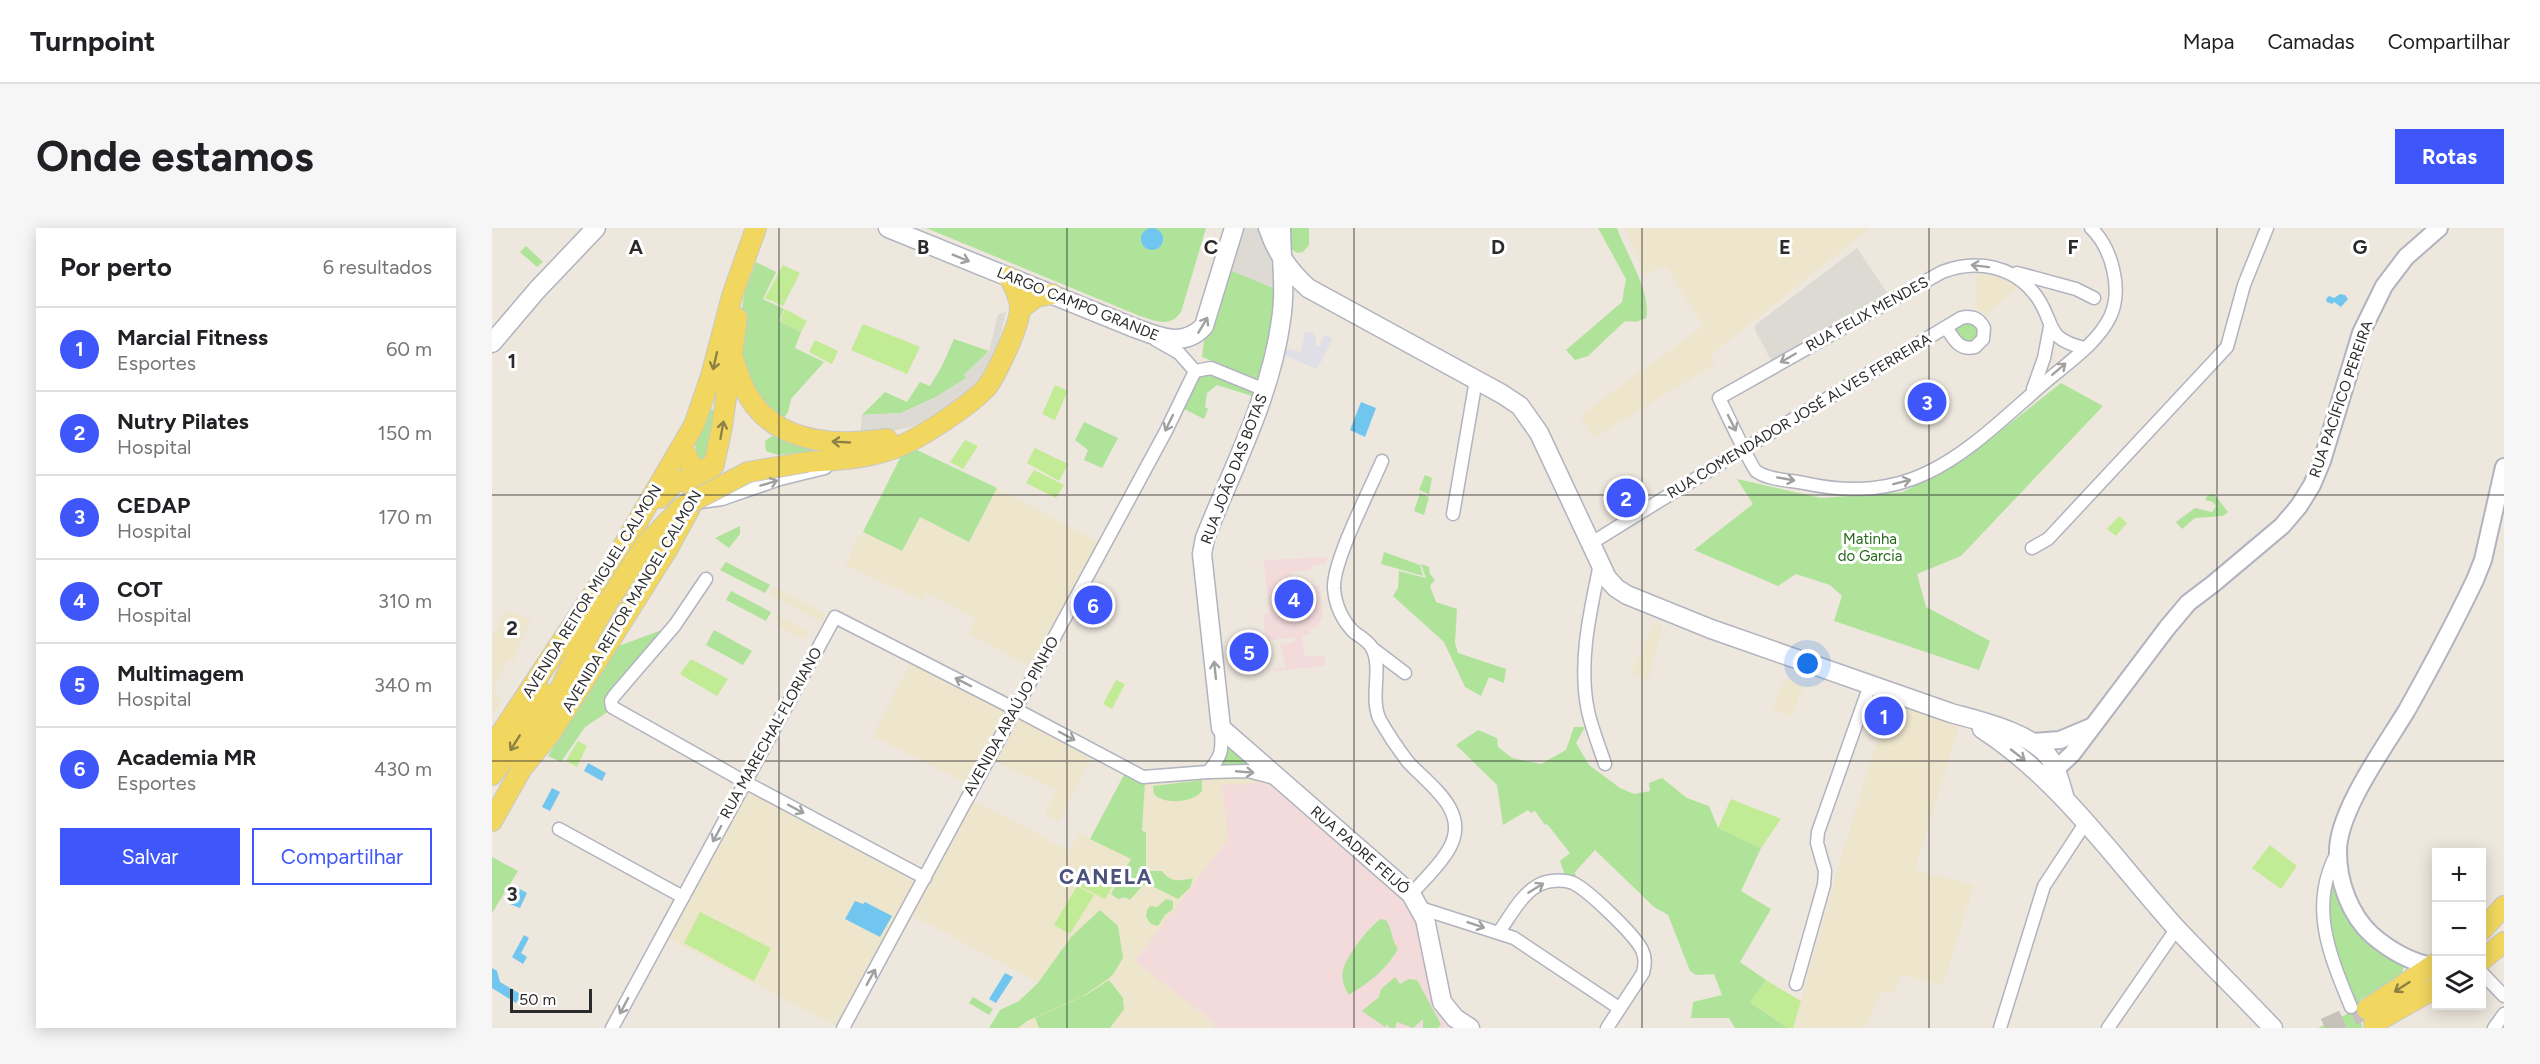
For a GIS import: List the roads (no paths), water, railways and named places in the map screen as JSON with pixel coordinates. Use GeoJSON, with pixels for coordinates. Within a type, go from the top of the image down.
{"type":"FeatureCollection","features":[{"type":"Feature","properties":{"kind":"main road"},"geometry":{"type":"LineString","coordinates":[[492,342],[537,290],[596,228]]}},
{"type":"Feature","properties":{"kind":"main road","name":"AVENIDA REITOR MIGUEL CALMON"},"geometry":{"type":"LineString","coordinates":[[492,747],[640,520],[694,425],[704,399],[729,307],[756,228]]}},
{"type":"Feature","properties":{"kind":"main road","name":"LARGO CAMPO GRANDE"},"geometry":{"type":"LineString","coordinates":[[888,228],[1132,327],[1178,340],[1197,334],[1208,318],[1234,228]]}},
{"type":"Feature","properties":{"kind":"main road"},"geometry":{"type":"LineString","coordinates":[[1268,228],[1281,258],[1296,278],[1308,288],[1520,406],[1533,425],[1600,564],[1616,588],[1627,596],[1711,629],[1870,685],[1951,713],[1985,722],[2042,749],[2048,772],[2066,799],[2177,928],[2273,1028]]}},
{"type":"Feature","properties":{"kind":"main road"},"geometry":{"type":"LineString","coordinates":[[1281,228],[1283,307]]}},
{"type":"Feature","properties":{"kind":"main road","name":"AVENIDA REITOR MANOEL CALMON"},"geometry":{"type":"LineString","coordinates":[[522,768],[550,734],[604,650],[667,550],[714,464],[722,427],[743,264]]}},
{"type":"Feature","properties":{"kind":"main road"},"geometry":{"type":"LineString","coordinates":[[492,822],[522,768],[573,662],[608,602],[646,544],[682,507],[748,472],[891,450],[960,410],[987,387],[1011,340],[1020,309],[1009,277]]}},
{"type":"Feature","properties":{"kind":"main road"},"geometry":{"type":"LineString","coordinates":[[1283,307],[1292,292],[1308,288]]}},
{"type":"Feature","properties":{"kind":"main road"},"geometry":{"type":"LineString","coordinates":[[1020,309],[1036,297],[1052,294]]}},
{"type":"Feature","properties":{"kind":"main road","name":"RUA JOÃO DAS BOTAS"},"geometry":{"type":"LineString","coordinates":[[1221,728],[1202,554],[1205,538],[1265,390],[1275,353],[1283,307]]}},
{"type":"Feature","properties":{"kind":"main road"},"geometry":{"type":"LineString","coordinates":[[732,353],[741,383],[755,406],[763,414],[796,435],[813,440],[844,443],[920,434]]}},
{"type":"Feature","properties":{"kind":"main road"},"geometry":{"type":"LineString","coordinates":[[682,447],[693,468],[704,470],[714,464]]}},
{"type":"Feature","properties":{"kind":"main road"},"geometry":{"type":"LineString","coordinates":[[640,520],[675,482],[681,480],[693,486],[693,503]]}},
{"type":"Feature","properties":{"kind":"main road"},"geometry":{"type":"LineString","coordinates":[[492,775],[513,747],[542,699],[573,662]]}},
{"type":"Feature","properties":{"kind":"main road"},"geometry":{"type":"LineString","coordinates":[[1951,713],[1999,740],[2048,772]]}},
{"type":"Feature","properties":{"kind":"main road","name":"RUA PADRE FEIJÓ"},"geometry":{"type":"LineString","coordinates":[[1221,728],[1416,901],[1428,930],[1442,1002],[1455,1018],[1470,1028]]}},
{"type":"Feature","properties":{"kind":"main road"},"geometry":{"type":"LineString","coordinates":[[2486,925],[2504,906]]}},
{"type":"Feature","properties":{"kind":"main road"},"geometry":{"type":"LineString","coordinates":[[2486,956],[2504,942]]}},
{"type":"Feature","properties":{"kind":"main road"},"geometry":{"type":"LineString","coordinates":[[2364,1013],[2432,964]]}},
{"type":"Feature","properties":{"kind":"main road"},"geometry":{"type":"LineString","coordinates":[[2364,1013],[2432,989]]}},
{"type":"Feature","properties":{"kind":"street"},"geometry":{"type":"LineString","coordinates":[[1745,447],[1752,468],[1765,476],[1821,487],[1873,489],[1909,482],[1945,463],[1993,428],[2084,348],[2100,333],[2111,316],[2115,303],[2116,285],[2112,266],[2105,247],[2091,228]]}},
{"type":"Feature","properties":{"kind":"street"},"geometry":{"type":"LineString","coordinates":[[2032,548],[2048,539],[2227,347],[2244,285],[2267,228]]}},
{"type":"Feature","properties":{"kind":"street","name":"RUA PACÍFICO PEREIRA"},"geometry":{"type":"LineString","coordinates":[[2048,772],[2066,761],[2188,603],[2282,526],[2299,506],[2312,485],[2322,461],[2361,333],[2384,285],[2406,257],[2439,228]]}},
{"type":"Feature","properties":{"kind":"street","name":"RUA FELIX MENDES"},"geometry":{"type":"LineString","coordinates":[[1745,447],[1719,398],[1942,272],[1970,264],[2007,271],[2025,283],[2037,297],[2050,327],[2064,342],[2084,348]]}},
{"type":"Feature","properties":{"kind":"street"},"geometry":{"type":"LineString","coordinates":[[2007,271],[2076,289],[2094,298]]}},
{"type":"Feature","properties":{"kind":"street"},"geometry":{"type":"LineString","coordinates":[[1132,327],[1179,353],[1195,371],[1211,368],[1265,390]]}},
{"type":"Feature","properties":{"kind":"street","name":"RUA COMENDADOR JOSÉ ALVES FERREIRA"},"geometry":{"type":"LineString","coordinates":[[1590,544],[1745,447],[1946,327]]}},
{"type":"Feature","properties":{"kind":"street"},"geometry":{"type":"LineString","coordinates":[[2031,394],[2044,358],[2050,327]]}},
{"type":"Feature","properties":{"kind":"street","name":"AVENIDA ARAÚJO PINHO"},"geometry":{"type":"LineString","coordinates":[[843,1028],[1166,431],[1195,371]]}},
{"type":"Feature","properties":{"kind":"street"},"geometry":{"type":"LineString","coordinates":[[1453,514],[1476,380]]}},
{"type":"Feature","properties":{"kind":"street"},"geometry":{"type":"LineString","coordinates":[[693,503],[722,499],[780,479],[852,462],[861,456]]}},
{"type":"Feature","properties":{"kind":"street"},"geometry":{"type":"LineString","coordinates":[[1375,673],[1380,666],[1385,664],[1402,671],[1372,648],[1344,619],[1337,604],[1335,580],[1343,553],[1382,461]]}},
{"type":"Feature","properties":{"kind":"street"},"geometry":{"type":"LineString","coordinates":[[2364,1013],[2329,955],[2323,908],[2327,877],[2338,852],[2341,833],[2361,787],[2408,708],[2475,580],[2483,560],[2504,467]]}},
{"type":"Feature","properties":{"kind":"street"},"geometry":{"type":"LineString","coordinates":[[1600,564],[1590,613],[1584,670],[1587,708],[1605,764]]}},
{"type":"Feature","properties":{"kind":"street"},"geometry":{"type":"LineString","coordinates":[[706,579],[675,625],[614,696],[611,705],[745,782],[925,878]]}},
{"type":"Feature","properties":{"kind":"street","name":"RUA MARECHAL FLORIANO"},"geometry":{"type":"LineString","coordinates":[[612,1028],[835,617],[1015,708]]}},
{"type":"Feature","properties":{"kind":"street"},"geometry":{"type":"LineString","coordinates":[[1372,648],[1375,708],[1379,718],[1408,762],[1435,786],[1450,805],[1454,820],[1450,848],[1416,901],[1514,938],[1619,1008]]}},
{"type":"Feature","properties":{"kind":"street"},"geometry":{"type":"LineString","coordinates":[[1796,984],[1824,885],[1825,871],[1817,843],[1821,817],[1870,685]]}},
{"type":"Feature","properties":{"kind":"street"},"geometry":{"type":"LineString","coordinates":[[1015,708],[1143,777],[1248,771],[1280,780]]}},
{"type":"Feature","properties":{"kind":"street","name":"RUA PACÍFICO PEREIRA"},"geometry":{"type":"LineString","coordinates":[[2031,742],[2060,740],[2094,725]]}},
{"type":"Feature","properties":{"kind":"street"},"geometry":{"type":"LineString","coordinates":[[1208,772],[1220,757],[1221,728]]}},
{"type":"Feature","properties":{"kind":"street"},"geometry":{"type":"LineString","coordinates":[[2000,1028],[2044,886],[2051,872],[2086,822]]}},
{"type":"Feature","properties":{"kind":"street"},"geometry":{"type":"LineString","coordinates":[[559,829],[683,897]]}},
{"type":"Feature","properties":{"kind":"street"},"geometry":{"type":"LineString","coordinates":[[2338,852],[2345,893],[2364,928],[2381,943],[2402,955],[2432,961]]}},
{"type":"Feature","properties":{"kind":"street"},"geometry":{"type":"LineString","coordinates":[[1498,932],[1528,893],[1538,885],[1550,881],[1572,883],[1584,891],[1621,924],[1642,950],[1646,962],[1643,973],[1607,1028]]}},
{"type":"Feature","properties":{"kind":"street"},"geometry":{"type":"LineString","coordinates":[[2108,1028],[2177,928]]}},
{"type":"Feature","properties":{"kind":"street"},"geometry":{"type":"LineString","coordinates":[[2486,977],[2504,996]]}},
{"type":"Feature","properties":{"kind":"street"},"geometry":{"type":"LineString","coordinates":[[2494,1028],[2504,1014]]}},
{"type":"Feature","properties":{"kind":"water"},"geometry":{"type":"Polygon","coordinates":[[[1152,228],[1160,231],[1163,239],[1160,247],[1152,250],[1144,247],[1141,239],[1144,231],[1152,228]]]}},
{"type":"Feature","properties":{"kind":"water"},"geometry":{"type":"Polygon","coordinates":[[[2340,294],[2345,295],[2348,299],[2341,307],[2334,302],[2332,304],[2327,302],[2326,299],[2329,296],[2334,298],[2340,294]]]}},
{"type":"Feature","properties":{"kind":"water"},"geometry":{"type":"Polygon","coordinates":[[[1361,402],[1376,408],[1365,437],[1350,430],[1361,402]]]}},
{"type":"Feature","properties":{"kind":"water"},"geometry":{"type":"Polygon","coordinates":[[[588,763],[606,773],[602,781],[584,771],[588,763]]]}},
{"type":"Feature","properties":{"kind":"water"},"geometry":{"type":"Polygon","coordinates":[[[552,788],[560,792],[550,811],[542,807],[552,788]]]}},
{"type":"Feature","properties":{"kind":"water"},"geometry":{"type":"Polygon","coordinates":[[[518,888],[527,893],[520,908],[510,904],[518,888]]]}},
{"type":"Feature","properties":{"kind":"water"},"geometry":{"type":"Polygon","coordinates":[[[855,901],[863,904],[865,902],[892,916],[880,937],[845,919],[855,901]]]}},
{"type":"Feature","properties":{"kind":"water"},"geometry":{"type":"Polygon","coordinates":[[[524,935],[529,938],[521,953],[527,957],[523,964],[512,957],[524,935]]]}},
{"type":"Feature","properties":{"kind":"water"},"geometry":{"type":"Polygon","coordinates":[[[492,968],[497,971],[500,982],[522,995],[516,1003],[492,988],[492,968]]]}},
{"type":"Feature","properties":{"kind":"water"},"geometry":{"type":"Polygon","coordinates":[[[1005,973],[1013,977],[996,1003],[989,999],[1005,973]]]}},
{"type":"Feature","properties":{"kind":"tunnel"},"geometry":{"type":"LineString","coordinates":[[2325,1028],[2367,1009]]}},
{"type":"Feature","properties":{"kind":"place","name":"CEDAP"},"geometry":{"type":"Point","coordinates":[1927,402]}},
{"type":"Feature","properties":{"kind":"place","name":"Nutry Pilates"},"geometry":{"type":"Point","coordinates":[1626,498]}},
{"type":"Feature","properties":{"kind":"place","name":"COT"},"geometry":{"type":"Point","coordinates":[1294,599]}},
{"type":"Feature","properties":{"kind":"place","name":"Academia MR"},"geometry":{"type":"Point","coordinates":[1093,605]}},
{"type":"Feature","properties":{"kind":"place","name":"Multimagem"},"geometry":{"type":"Point","coordinates":[1249,652]}},
{"type":"Feature","properties":{"kind":"place","name":"Marcial Fitness"},"geometry":{"type":"Point","coordinates":[1884,716]}},
{"type":"Feature","properties":{"kind":"district","name":"CANELA"},"geometry":{"type":"Point","coordinates":[1106,877]}},
{"type":"Feature","properties":{"kind":"park label","name":"Matinha do Garcia"},"geometry":{"type":"Point","coordinates":[1870,548]}}]}
